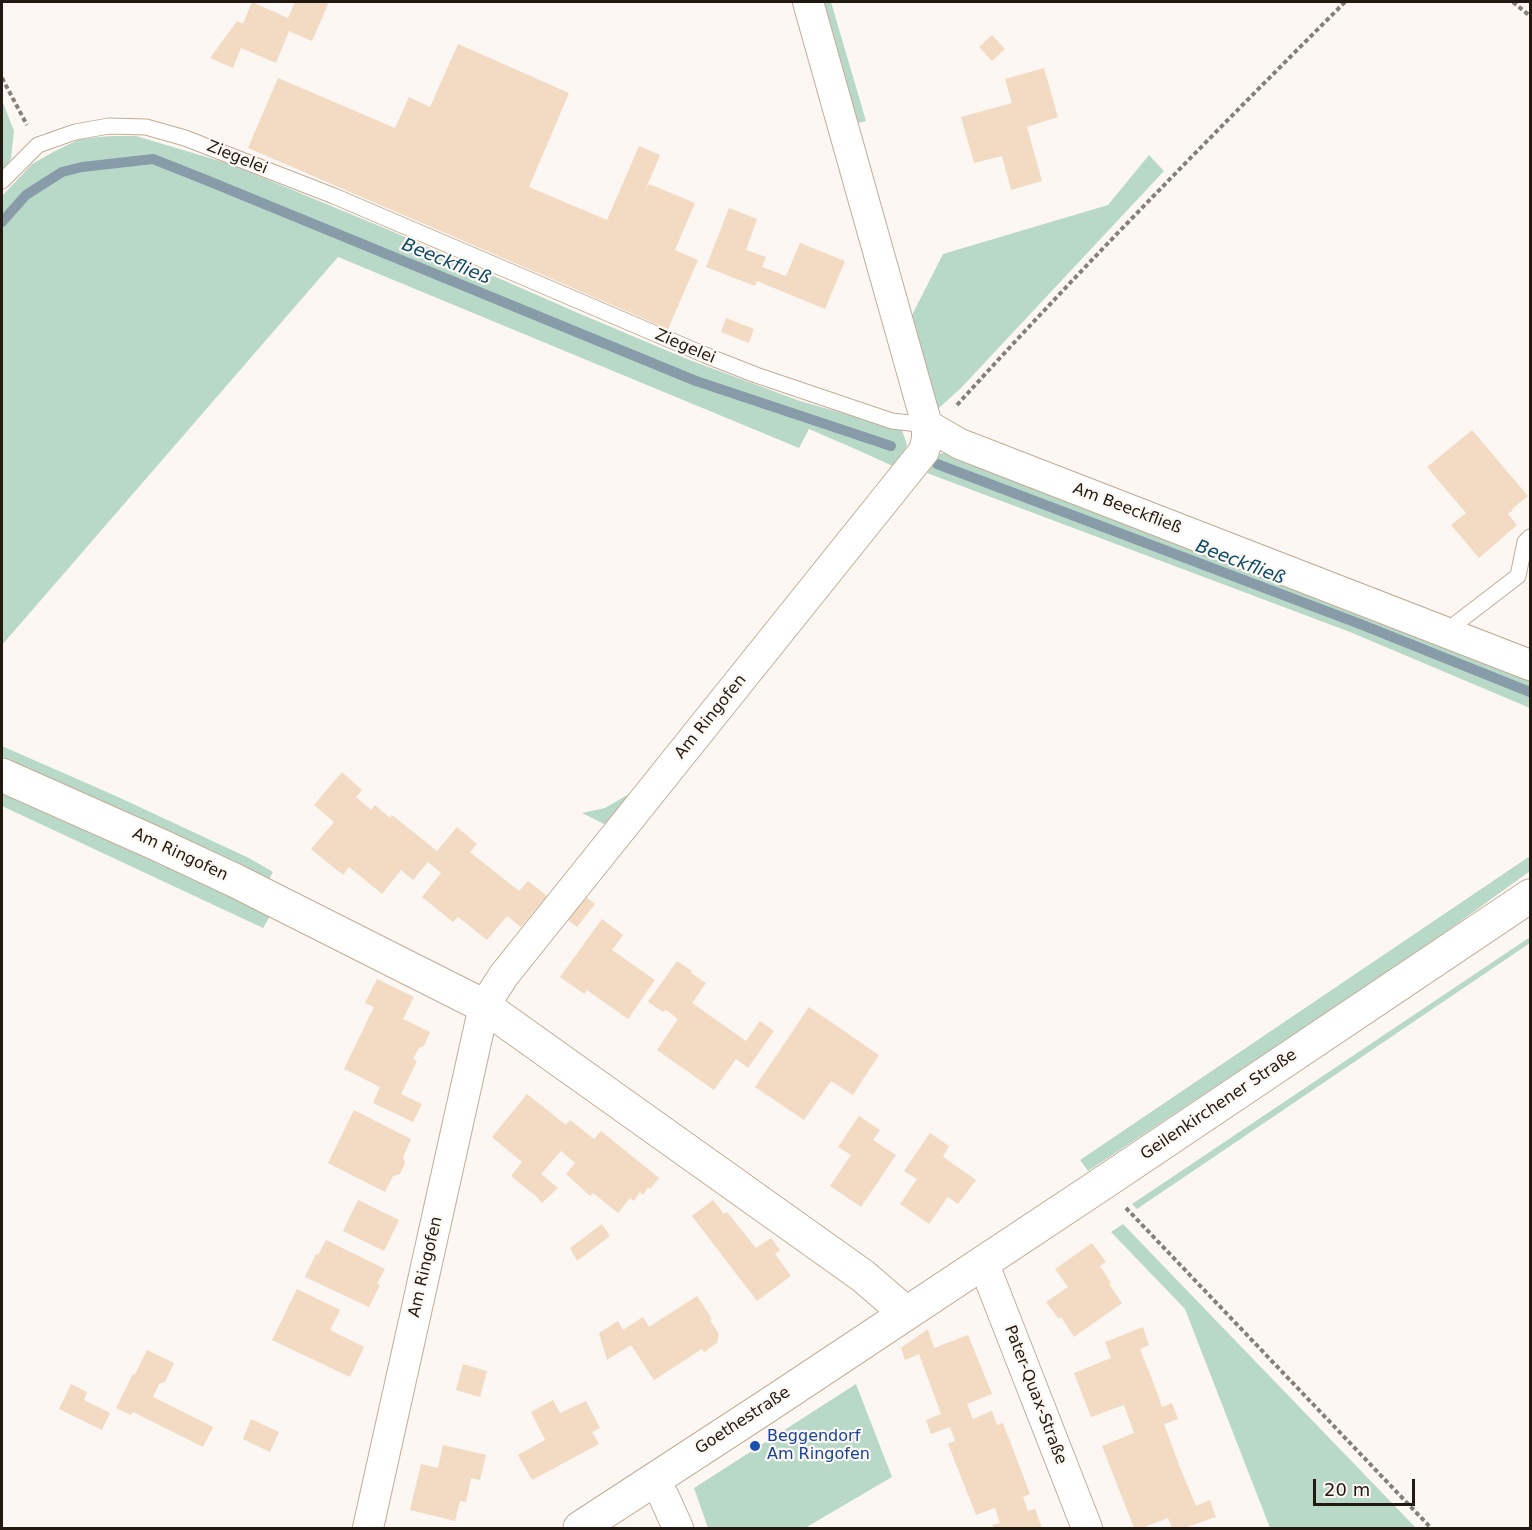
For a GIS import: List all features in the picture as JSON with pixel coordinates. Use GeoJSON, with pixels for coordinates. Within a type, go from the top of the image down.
{"type":"FeatureCollection","features":[{"type":"Feature","properties":{"kind":"street"},"geometry":{"type":"LineString","coordinates":[[808,2],[927,425]]}},
{"type":"Feature","properties":{"kind":"street","name":"Am Beeckfließ"},"geometry":{"type":"LineString","coordinates":[[927,425],[960,444],[1530,666]]}},
{"type":"Feature","properties":{"kind":"street","name":"Am Ringofen"},"geometry":{"type":"LineString","coordinates":[[368,1528],[484,1006],[511,966],[919,458],[924,451],[927,439],[927,425]]}},
{"type":"Feature","properties":{"kind":"street","name":"Am Ringofen"},"geometry":{"type":"LineString","coordinates":[[2,775],[234,880],[484,1006],[862,1276],[906,1313]]}},
{"type":"Feature","properties":{"kind":"street","name":"Geilenkirchener Straße"},"geometry":{"type":"LineString","coordinates":[[906,1313],[1530,896]]}},
{"type":"Feature","properties":{"kind":"street","name":"Pater-Quax-Straße"},"geometry":{"type":"LineString","coordinates":[[983,1262],[1087,1528]]}},
{"type":"Feature","properties":{"kind":"street","name":"Goethestraße"},"geometry":{"type":"LineString","coordinates":[[580,1528],[906,1313]]}},
{"type":"Feature","properties":{"kind":"street"},"geometry":{"type":"LineString","coordinates":[[653,1479],[678,1528]]}},
{"type":"Feature","properties":{"kind":"lane","name":"Ziegelei"},"geometry":{"type":"LineString","coordinates":[[2,181],[38,145],[75,132],[109,126],[146,127],[185,138],[334,196],[756,375],[892,421],[927,425]]}},
{"type":"Feature","properties":{"kind":"lane"},"geometry":{"type":"LineString","coordinates":[[1445,632],[1518,576],[1525,542],[1530,537]]}},
{"type":"Feature","properties":{"kind":"path"},"geometry":{"type":"LineString","coordinates":[[927,425],[953,410],[1036,318],[1150,199],[1345,2]]}},
{"type":"Feature","properties":{"kind":"path"},"geometry":{"type":"LineString","coordinates":[[1513,2],[1530,16]]}},
{"type":"Feature","properties":{"kind":"path"},"geometry":{"type":"LineString","coordinates":[[2,78],[38,145]]}},
{"type":"Feature","properties":{"kind":"path"},"geometry":{"type":"LineString","coordinates":[[1103,1183],[1431,1528]]}},
{"type":"Feature","properties":{"kind":"green space"},"geometry":{"type":"Polygon","coordinates":[[[816,2],[831,2],[866,121],[854,124],[816,2]]]}},
{"type":"Feature","properties":{"kind":"green space"},"geometry":{"type":"Polygon","coordinates":[[[2,100],[14,131],[11,159],[2,170],[2,100]]]}},
{"type":"Feature","properties":{"kind":"green space"},"geometry":{"type":"Polygon","coordinates":[[[136,136],[230,164],[687,359],[800,401],[902,430],[907,445],[902,459],[895,467],[809,429],[799,448],[338,257],[2,645],[2,196],[32,164],[55,151],[80,139],[136,136]]]}},
{"type":"Feature","properties":{"kind":"green space"},"geometry":{"type":"Polygon","coordinates":[[[1149,155],[1164,171],[961,388],[938,409],[911,317],[943,254],[1108,205],[1149,155]]]}},
{"type":"Feature","properties":{"kind":"green space"},"geometry":{"type":"Polygon","coordinates":[[[949,451],[1530,678],[1530,708],[1350,632],[927,473],[940,454],[949,451]]]}},
{"type":"Feature","properties":{"kind":"green space"},"geometry":{"type":"Polygon","coordinates":[[[2,746],[118,797],[249,858],[273,872],[269,879],[2,761],[2,746]]]}},
{"type":"Feature","properties":{"kind":"green space"},"geometry":{"type":"Polygon","coordinates":[[[665,760],[612,828],[582,813],[605,808],[629,794],[665,760]]]}},
{"type":"Feature","properties":{"kind":"green space"},"geometry":{"type":"Polygon","coordinates":[[[2,793],[162,865],[166,856],[272,913],[263,928],[2,806],[2,793]]]}},
{"type":"Feature","properties":{"kind":"green space"},"geometry":{"type":"Polygon","coordinates":[[[1530,856],[1530,871],[1411,957],[1088,1171],[1080,1160],[1530,856]]]}},
{"type":"Feature","properties":{"kind":"green space"},"geometry":{"type":"Polygon","coordinates":[[[1530,937],[1530,943],[1137,1209],[1132,1204],[1530,937]]]}},
{"type":"Feature","properties":{"kind":"green space"},"geometry":{"type":"Polygon","coordinates":[[[1123,1224],[1416,1528],[1270,1528],[1185,1309],[1111,1232],[1123,1224]]]}},
{"type":"Feature","properties":{"kind":"green space"},"geometry":{"type":"Polygon","coordinates":[[[856,1384],[892,1477],[805,1528],[708,1528],[694,1488],[856,1384]]]}},
{"type":"Feature","properties":{"kind":"building"},"geometry":{"type":"Polygon","coordinates":[[[252,2],[288,18],[295,2],[329,2],[312,41],[289,31],[276,63],[241,48],[233,68],[210,58],[237,21],[243,24],[252,2]]]}},
{"type":"Feature","properties":{"kind":"building"},"geometry":{"type":"Polygon","coordinates":[[[992,35],[1005,49],[992,61],[979,47],[992,35]]]}},
{"type":"Feature","properties":{"kind":"building"},"geometry":{"type":"Polygon","coordinates":[[[458,44],[569,93],[529,187],[607,220],[639,146],[660,155],[644,193],[649,184],[695,203],[675,250],[698,260],[668,329],[248,148],[278,78],[395,128],[409,97],[430,107],[458,44]]]}},
{"type":"Feature","properties":{"kind":"building"},"geometry":{"type":"Polygon","coordinates":[[[1044,68],[1058,117],[1027,127],[1042,181],[1011,190],[1002,156],[974,163],[961,117],[1012,103],[1005,79],[1044,68]]]}},
{"type":"Feature","properties":{"kind":"building"},"geometry":{"type":"Polygon","coordinates":[[[729,208],[757,219],[746,250],[766,257],[762,267],[786,276],[800,243],[845,261],[825,309],[757,281],[755,286],[706,267],[729,208]]]}},
{"type":"Feature","properties":{"kind":"building"},"geometry":{"type":"Polygon","coordinates":[[[726,318],[754,329],[749,343],[721,332],[726,318]]]}},
{"type":"Feature","properties":{"kind":"building"},"geometry":{"type":"Polygon","coordinates":[[[1472,430],[1528,496],[1508,514],[1517,525],[1479,558],[1451,525],[1466,513],[1427,467],[1472,430]]]}},
{"type":"Feature","properties":{"kind":"building"},"geometry":{"type":"Polygon","coordinates":[[[342,772],[362,790],[356,797],[371,810],[375,805],[390,818],[392,815],[437,851],[457,827],[477,844],[470,852],[519,891],[528,881],[547,896],[521,927],[507,916],[487,940],[458,917],[453,922],[422,897],[441,873],[428,862],[413,880],[401,870],[382,894],[349,867],[343,875],[311,849],[334,822],[314,805],[342,772]]]}},
{"type":"Feature","properties":{"kind":"building"},"geometry":{"type":"Polygon","coordinates":[[[582,894],[595,904],[577,927],[564,917],[582,894]]]}},
{"type":"Feature","properties":{"kind":"building"},"geometry":{"type":"Polygon","coordinates":[[[602,919],[623,935],[612,950],[655,980],[628,1019],[587,990],[584,994],[560,977],[602,919]]]}},
{"type":"Feature","properties":{"kind":"building"},"geometry":{"type":"Polygon","coordinates":[[[677,961],[706,983],[692,1003],[746,1041],[760,1021],[774,1031],[748,1068],[736,1059],[714,1090],[657,1050],[678,1019],[666,1010],[663,1012],[648,1002],[677,961]]]}},
{"type":"Feature","properties":{"kind":"building"},"geometry":{"type":"Polygon","coordinates":[[[377,979],[414,997],[403,1019],[430,1032],[424,1046],[419,1048],[413,1059],[417,1061],[401,1094],[422,1104],[413,1122],[373,1103],[380,1087],[344,1069],[374,1007],[365,1003],[377,979]]]}},
{"type":"Feature","properties":{"kind":"building"},"geometry":{"type":"Polygon","coordinates":[[[809,1007],[879,1055],[853,1095],[831,1081],[804,1120],[755,1087],[809,1007]]]}},
{"type":"Feature","properties":{"kind":"building"},"geometry":{"type":"Polygon","coordinates":[[[527,1094],[566,1125],[570,1120],[594,1139],[601,1131],[659,1178],[650,1189],[648,1187],[643,1195],[640,1192],[634,1201],[630,1198],[618,1213],[593,1193],[590,1196],[566,1174],[575,1163],[561,1151],[541,1174],[558,1188],[542,1203],[511,1176],[522,1162],[492,1137],[527,1094]]]}},
{"type":"Feature","properties":{"kind":"building"},"geometry":{"type":"Polygon","coordinates":[[[354,1110],[411,1139],[403,1157],[405,1163],[400,1174],[393,1176],[385,1192],[328,1163],[354,1110]]]}},
{"type":"Feature","properties":{"kind":"building"},"geometry":{"type":"Polygon","coordinates":[[[859,1116],[880,1130],[873,1140],[896,1155],[861,1207],[830,1186],[851,1155],[838,1147],[859,1116]]]}},
{"type":"Feature","properties":{"kind":"building"},"geometry":{"type":"Polygon","coordinates":[[[930,1133],[949,1146],[943,1157],[976,1180],[958,1204],[948,1197],[929,1224],[900,1204],[917,1179],[904,1171],[930,1133]]]}},
{"type":"Feature","properties":{"kind":"building"},"geometry":{"type":"Polygon","coordinates":[[[358,1200],[399,1220],[384,1251],[343,1231],[358,1200]]]}},
{"type":"Feature","properties":{"kind":"building"},"geometry":{"type":"Polygon","coordinates":[[[713,1200],[724,1214],[727,1212],[756,1248],[771,1238],[780,1250],[775,1254],[791,1276],[757,1301],[692,1216],[713,1200]]]}},
{"type":"Feature","properties":{"kind":"building"},"geometry":{"type":"Polygon","coordinates":[[[602,1224],[610,1236],[577,1261],[570,1248],[602,1224]]]}},
{"type":"Feature","properties":{"kind":"building"},"geometry":{"type":"Polygon","coordinates":[[[326,1240],[385,1269],[369,1307],[305,1277],[326,1240]]]}},
{"type":"Feature","properties":{"kind":"building"},"geometry":{"type":"Polygon","coordinates":[[[1092,1243],[1106,1262],[1100,1266],[1122,1303],[1074,1337],[1061,1317],[1059,1319],[1046,1302],[1068,1287],[1055,1269],[1092,1243]]]}},
{"type":"Feature","properties":{"kind":"building"},"geometry":{"type":"Polygon","coordinates":[[[297,1289],[340,1310],[330,1330],[364,1347],[350,1377],[272,1340],[297,1289]]]}},
{"type":"Feature","properties":{"kind":"building"},"geometry":{"type":"Polygon","coordinates":[[[697,1296],[719,1334],[717,1343],[704,1352],[702,1349],[654,1380],[631,1345],[607,1360],[599,1333],[618,1321],[623,1330],[643,1317],[649,1327],[697,1296]]]}},
{"type":"Feature","properties":{"kind":"building"},"geometry":{"type":"Polygon","coordinates":[[[1143,1327],[1149,1345],[1140,1349],[1162,1407],[1172,1403],[1178,1419],[1164,1424],[1179,1465],[1196,1506],[1210,1500],[1216,1517],[1184,1528],[1172,1528],[1168,1518],[1142,1528],[1134,1528],[1102,1446],[1134,1433],[1124,1405],[1091,1417],[1074,1373],[1111,1358],[1105,1342],[1143,1327]]]}},
{"type":"Feature","properties":{"kind":"building"},"geometry":{"type":"Polygon","coordinates":[[[928,1329],[934,1348],[968,1335],[992,1394],[967,1404],[973,1419],[992,1411],[997,1425],[1003,1423],[1030,1494],[1023,1497],[1028,1511],[1035,1509],[1042,1528],[994,1528],[992,1525],[1000,1523],[995,1508],[976,1515],[948,1444],[955,1441],[950,1427],[931,1434],[926,1420],[941,1414],[919,1354],[905,1360],[901,1348],[928,1329]]]}},
{"type":"Feature","properties":{"kind":"building"},"geometry":{"type":"Polygon","coordinates":[[[147,1350],[174,1363],[165,1382],[159,1384],[153,1397],[213,1427],[203,1447],[133,1412],[131,1415],[116,1408],[147,1350]]]}},
{"type":"Feature","properties":{"kind":"building"},"geometry":{"type":"Polygon","coordinates":[[[463,1364],[487,1371],[480,1397],[456,1390],[463,1364]]]}},
{"type":"Feature","properties":{"kind":"building"},"geometry":{"type":"Polygon","coordinates":[[[71,1384],[87,1392],[84,1400],[110,1413],[102,1430],[59,1409],[71,1384]]]}},
{"type":"Feature","properties":{"kind":"building"},"geometry":{"type":"Polygon","coordinates":[[[553,1400],[560,1413],[586,1401],[600,1428],[592,1432],[599,1444],[532,1480],[518,1455],[545,1440],[531,1412],[553,1400]]]}},
{"type":"Feature","properties":{"kind":"building"},"geometry":{"type":"Polygon","coordinates":[[[251,1419],[279,1432],[270,1452],[243,1439],[251,1419]]]}},
{"type":"Feature","properties":{"kind":"building"},"geometry":{"type":"Polygon","coordinates":[[[443,1445],[486,1455],[480,1480],[471,1478],[466,1502],[460,1501],[455,1521],[410,1510],[421,1464],[438,1468],[443,1445]]]}},
{"type":"Feature","properties":{"kind":"waterway","name":"Beeckfließ"},"geometry":{"type":"LineString","coordinates":[[2,222],[26,195],[62,172],[82,167],[153,159],[696,381],[891,446]]}},
{"type":"Feature","properties":{"kind":"waterway","name":"Beeckfließ"},"geometry":{"type":"LineString","coordinates":[[937,464],[1360,624],[1530,692]]}},
{"type":"Feature","properties":{"kind":"place","name":"Beggendorf Am Ringofen"},"geometry":{"type":"Point","coordinates":[755,1446]}}]}
